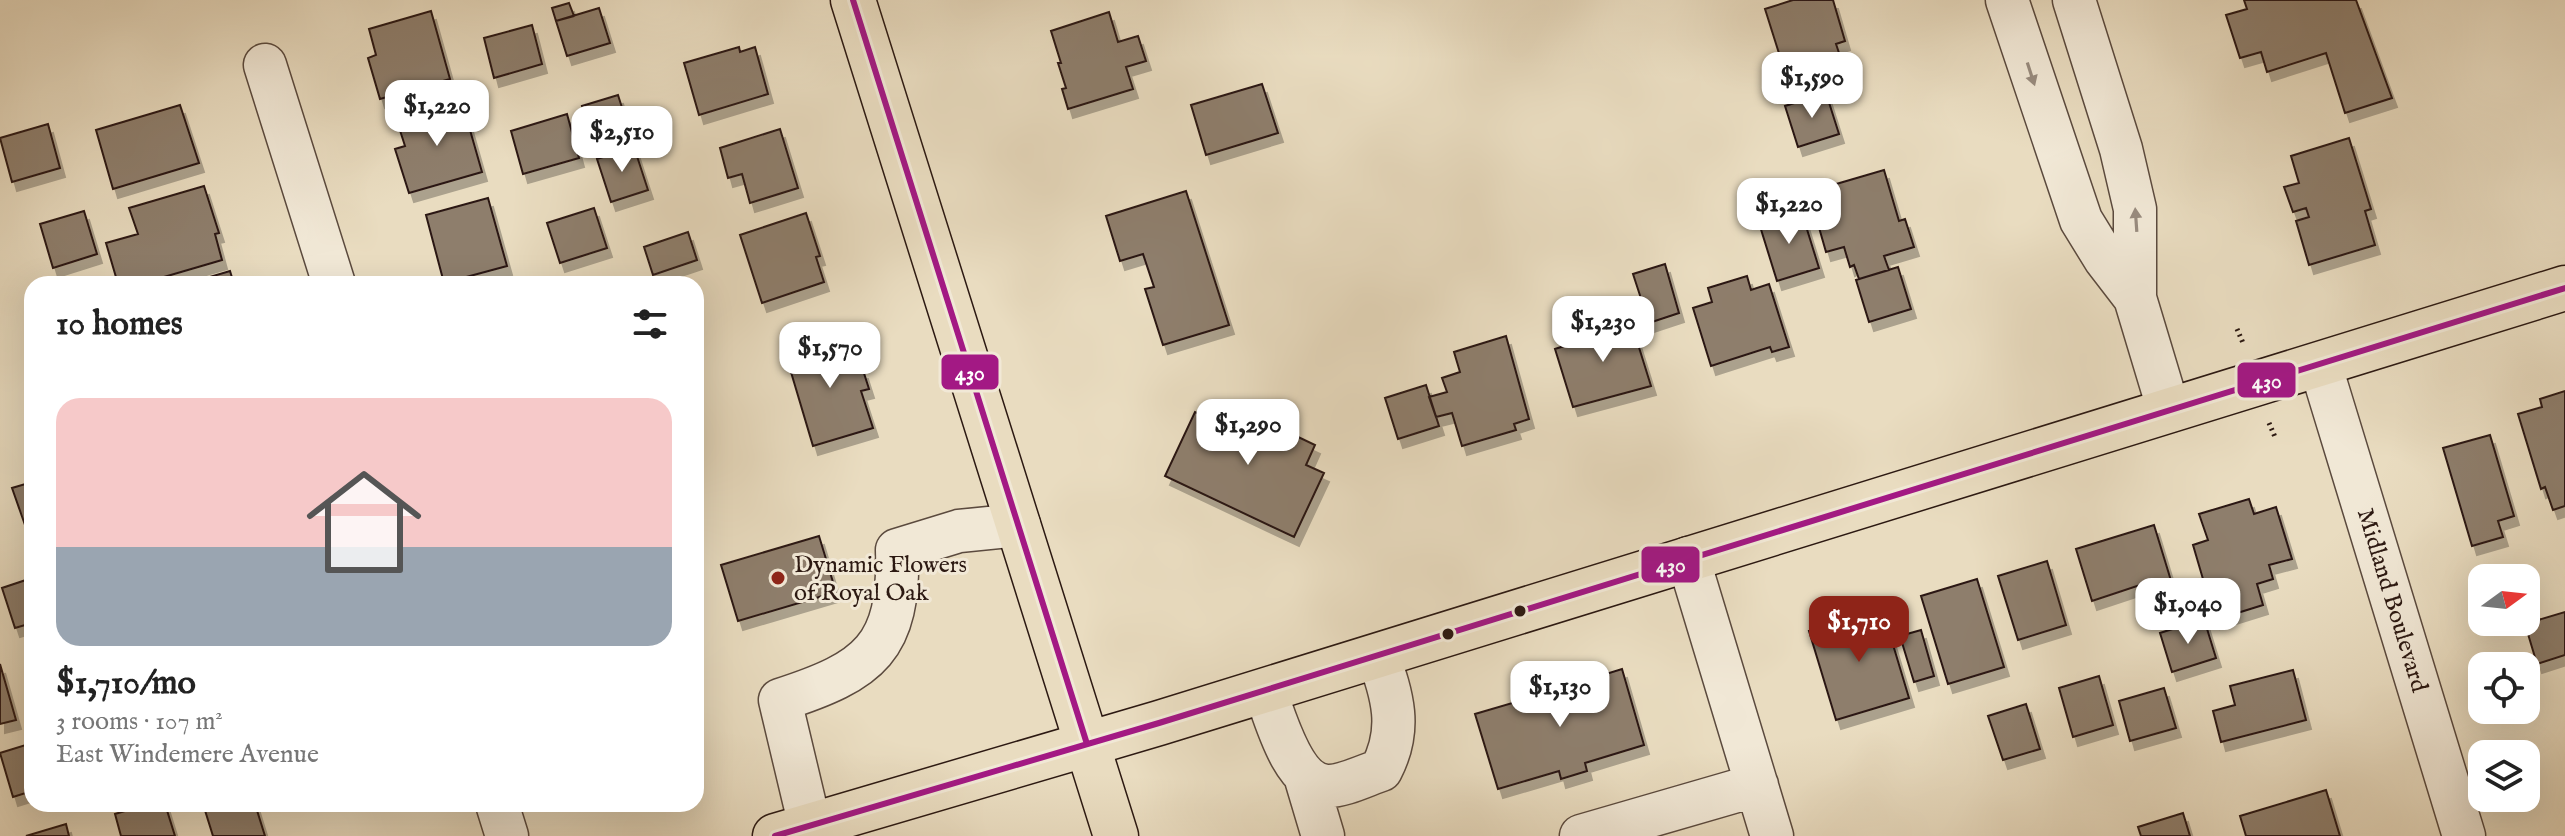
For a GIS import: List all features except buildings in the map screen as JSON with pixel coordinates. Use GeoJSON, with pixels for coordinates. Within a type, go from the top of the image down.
{"type":"FeatureCollection","features":[{"type":"Feature","properties":{"kind":"main road"},"geometry":{"type":"LineString","coordinates":[[853,0],[1116,836]]}},
{"type":"Feature","properties":{"kind":"main road"},"geometry":{"type":"LineString","coordinates":[[793,831],[1265,690],[2565,288]]}},
{"type":"Feature","properties":{"kind":"street"},"geometry":{"type":"LineString","coordinates":[[2007,0],[2081,220],[2105,259],[2135,298]]}},
{"type":"Feature","properties":{"kind":"street"},"geometry":{"type":"LineString","coordinates":[[2074,0],[2121,149],[2135,209],[2135,298],[2169,411]]}},
{"type":"Feature","properties":{"kind":"street"},"geometry":{"type":"LineString","coordinates":[[265,65],[331,276]]}},
{"type":"Feature","properties":{"kind":"street","name":"Midland Boulevard"},"geometry":{"type":"LineString","coordinates":[[2320,364],[2464,836]]}},
{"type":"Feature","properties":{"kind":"street"},"geometry":{"type":"LineString","coordinates":[[793,831],[780,700],[821,687],[864,663],[884,639],[898,593],[897,550],[959,531],[1019,525]]}},
{"type":"Feature","properties":{"kind":"street"},"geometry":{"type":"LineString","coordinates":[[1688,558],[1772,836]]}},
{"type":"Feature","properties":{"kind":"street"},"geometry":{"type":"LineString","coordinates":[[1306,779],[1327,786],[1381,770],[1389,754],[1395,707],[1378,655]]}},
{"type":"Feature","properties":{"kind":"street"},"geometry":{"type":"LineString","coordinates":[[1265,690],[1283,741],[1306,779],[1323,836]]}},
{"type":"Feature","properties":{"kind":"street"},"geometry":{"type":"LineString","coordinates":[[1581,836],[1757,785]]}},
{"type":"Feature","properties":{"kind":"street"},"geometry":{"type":"LineString","coordinates":[[500,812],[507,836]]}},
{"type":"Feature","properties":{"kind":"path"},"geometry":{"type":"LineString","coordinates":[[2237,329],[2243,344]]}},
{"type":"Feature","properties":{"kind":"path"},"geometry":{"type":"LineString","coordinates":[[2269,422],[2275,437]]}},
{"type":"Feature","properties":{"kind":"transit line","name":"430"},"geometry":{"type":"LineString","coordinates":[[853,0],[1087,744]]}},
{"type":"Feature","properties":{"kind":"transit line","name":"430"},"geometry":{"type":"LineString","coordinates":[[775,836],[1159,723],[2565,288]]}},
{"type":"Feature","properties":{"kind":"place","name":"Dynamic Flowers of Royal Oak"},"geometry":{"type":"Point","coordinates":[778,578]}}]}
